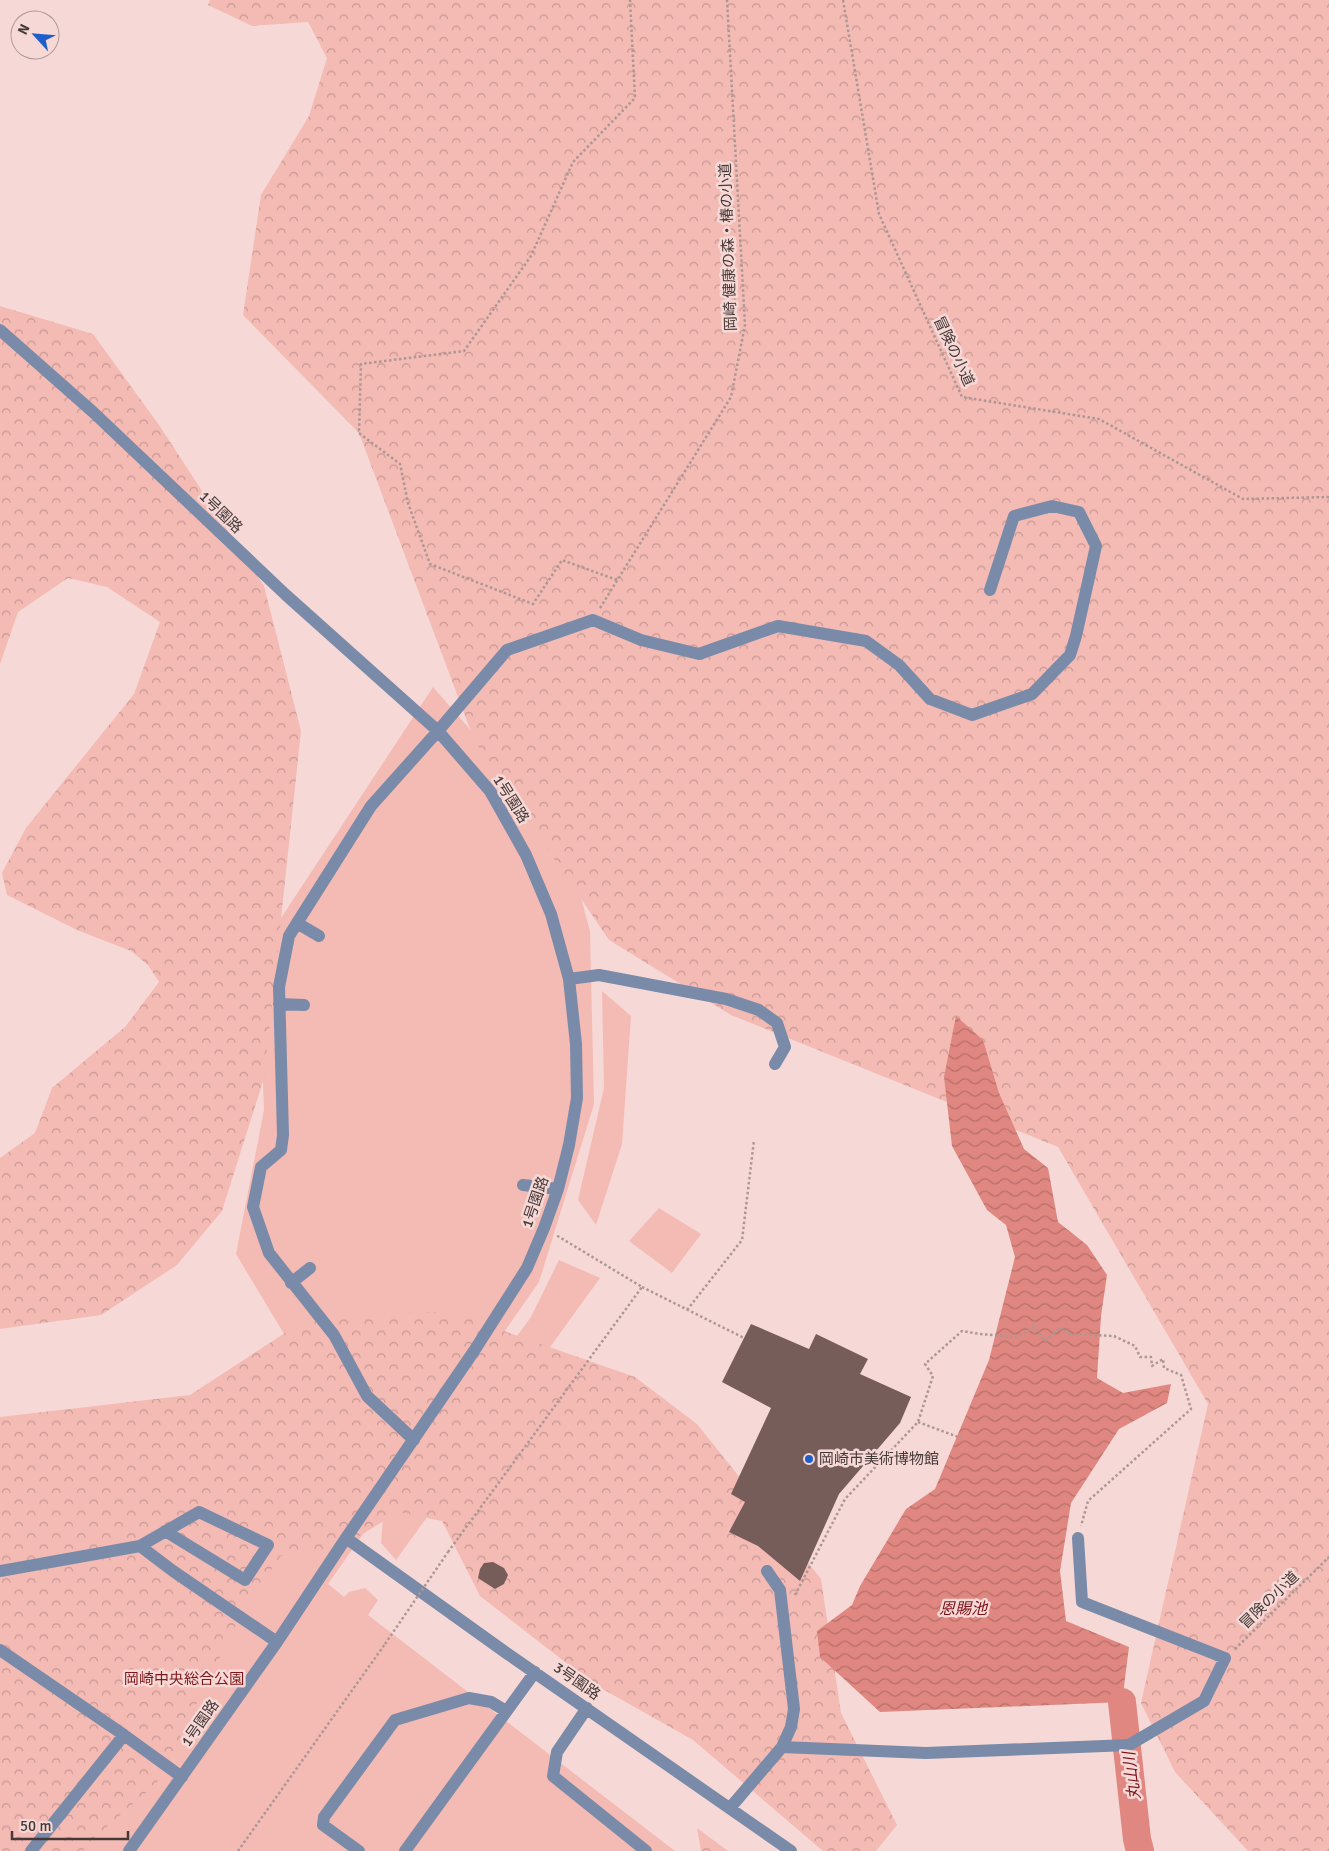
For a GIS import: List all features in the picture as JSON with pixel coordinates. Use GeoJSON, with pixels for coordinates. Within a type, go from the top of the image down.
{"type":"FeatureCollection","features":[{"type":"Feature","properties":{"kind":"street","name":"1号園路"},"geometry":{"type":"LineString","coordinates":[[0,330],[93,412],[286,595],[438,731],[490,792],[526,855],[551,914],[569,978],[576,1044],[577,1098],[569,1144],[558,1189],[527,1268],[508,1300],[277,1642],[129,1851]]}},
{"type":"Feature","properties":{"kind":"street"},"geometry":{"type":"LineString","coordinates":[[414,1440],[367,1396],[334,1336],[269,1253],[253,1207],[261,1167],[280,1150],[283,1135],[279,987],[289,936],[371,806],[438,731],[506,650],[593,620],[642,640],[699,654],[778,626],[866,641],[899,665],[930,699],[972,715],[1032,694],[1070,655],[1076,636],[1096,546],[1079,512],[1052,506],[1014,516],[990,590]]}},
{"type":"Feature","properties":{"kind":"street"},"geometry":{"type":"LineString","coordinates":[[297,923],[320,936]]}},
{"type":"Feature","properties":{"kind":"street"},"geometry":{"type":"LineString","coordinates":[[569,978],[599,975],[633,980],[726,1000],[759,1010],[777,1023],[785,1047],[775,1064]]}},
{"type":"Feature","properties":{"kind":"street"},"geometry":{"type":"LineString","coordinates":[[279,1004],[304,1005]]}},
{"type":"Feature","properties":{"kind":"street"},"geometry":{"type":"LineString","coordinates":[[523,1184],[558,1189]]}},
{"type":"Feature","properties":{"kind":"street"},"geometry":{"type":"LineString","coordinates":[[291,1283],[310,1268]]}},
{"type":"Feature","properties":{"kind":"street"},"geometry":{"type":"LineString","coordinates":[[0,1571],[140,1546],[165,1531],[199,1512],[268,1546],[245,1580],[165,1531]]}},
{"type":"Feature","properties":{"kind":"street","name":"3号園路"},"geometry":{"type":"LineString","coordinates":[[346,1538],[791,1851]]}},
{"type":"Feature","properties":{"kind":"street"},"geometry":{"type":"LineString","coordinates":[[782,1747],[926,1753],[1129,1745],[1204,1701],[1225,1658],[1082,1602],[1078,1538]]}},
{"type":"Feature","properties":{"kind":"street"},"geometry":{"type":"LineString","coordinates":[[140,1546],[277,1642]]}},
{"type":"Feature","properties":{"kind":"street"},"geometry":{"type":"LineString","coordinates":[[730,1808],[782,1747],[791,1727],[794,1709],[780,1590],[767,1570]]}},
{"type":"Feature","properties":{"kind":"street"},"geometry":{"type":"LineString","coordinates":[[0,1650],[182,1777]]}},
{"type":"Feature","properties":{"kind":"street"},"geometry":{"type":"LineString","coordinates":[[405,1851],[535,1672]]}},
{"type":"Feature","properties":{"kind":"street"},"geometry":{"type":"LineString","coordinates":[[359,1851],[323,1825],[324,1817],[395,1720],[469,1698],[491,1702],[506,1712]]}},
{"type":"Feature","properties":{"kind":"street"},"geometry":{"type":"LineString","coordinates":[[587,1708],[557,1752],[553,1776],[646,1851]]}},
{"type":"Feature","properties":{"kind":"street"},"geometry":{"type":"LineString","coordinates":[[31,1851],[124,1735]]}},
{"type":"Feature","properties":{"kind":"path"},"geometry":{"type":"LineString","coordinates":[[617,580],[562,560],[532,604],[430,564],[408,503],[400,464],[359,433],[361,364],[464,351],[531,256],[573,162],[635,98],[630,0]]}},
{"type":"Feature","properties":{"kind":"path","name":"岡崎 健康の森・椿の小道"},"geometry":{"type":"LineString","coordinates":[[593,620],[731,397],[733,388],[744,326],[727,0]]}},
{"type":"Feature","properties":{"kind":"path","name":"冒険の小道"},"geometry":{"type":"LineString","coordinates":[[843,0],[879,214],[962,397],[1098,419],[1243,499],[1329,498]]}},
{"type":"Feature","properties":{"kind":"path"},"geometry":{"type":"LineString","coordinates":[[687,1310],[742,1240],[754,1140]]}},
{"type":"Feature","properties":{"kind":"path"},"geometry":{"type":"LineString","coordinates":[[544,1228],[642,1286],[744,1338]]}},
{"type":"Feature","properties":{"kind":"path"},"geometry":{"type":"LineString","coordinates":[[238,1851],[448,1552],[642,1286]]}},
{"type":"Feature","properties":{"kind":"path"},"geometry":{"type":"LineString","coordinates":[[783,1616],[845,1499],[918,1422],[933,1376],[925,1364],[962,1330],[980,1334],[1017,1337],[1034,1327],[1045,1342],[1060,1328],[1072,1334],[1114,1336],[1135,1346],[1140,1357],[1151,1357],[1152,1366],[1163,1359],[1164,1368],[1181,1375],[1191,1408],[1088,1501],[1078,1538]]}},
{"type":"Feature","properties":{"kind":"path"},"geometry":{"type":"LineString","coordinates":[[918,1422],[961,1438]]}},
{"type":"Feature","properties":{"kind":"path","name":"冒険の小道"},"geometry":{"type":"LineString","coordinates":[[1225,1658],[1329,1557]]}},
{"type":"Feature","properties":{"kind":"green space"},"geometry":{"type":"Polygon","coordinates":[[[210,0],[1329,0],[1329,1851],[1248,1851],[1175,1772],[1141,1703],[1208,1404],[1058,1147],[731,1015],[609,940],[475,742],[359,433],[243,315],[261,195],[309,116],[327,58],[308,22],[252,26],[208,5],[210,0]]]}},
{"type":"Feature","properties":{"kind":"green space"},"geometry":{"type":"Polygon","coordinates":[[[0,306],[93,334],[159,425],[264,586],[301,731],[264,1078],[222,1211],[177,1265],[101,1315],[0,1329],[0,1158],[35,1133],[52,1088],[125,1027],[159,982],[148,965],[131,951],[77,930],[7,895],[2,873],[26,828],[134,694],[160,622],[107,587],[68,578],[18,612],[0,664],[0,306]]]}},
{"type":"Feature","properties":{"kind":"green space","name":"岡崎中央総合公園"},"geometry":{"type":"Polygon","coordinates":[[[433,687],[565,838],[590,931],[594,1104],[539,1282],[328,1584],[344,1597],[349,1592],[365,1588],[378,1600],[368,1615],[675,1851],[0,1851],[0,1534],[334,1417],[236,1254],[264,1110],[258,953],[433,687]]]}},
{"type":"Feature","properties":{"kind":"green space"},"geometry":{"type":"Polygon","coordinates":[[[602,991],[631,1016],[622,1144],[596,1225],[578,1200],[604,1088],[602,991]]]}},
{"type":"Feature","properties":{"kind":"green space"},"geometry":{"type":"Polygon","coordinates":[[[659,1208],[701,1234],[672,1273],[629,1241],[659,1208]]]}},
{"type":"Feature","properties":{"kind":"green space"},"geometry":{"type":"Polygon","coordinates":[[[559,1260],[600,1278],[396,1560],[381,1543],[383,1518],[531,1317],[559,1260]]]}},
{"type":"Feature","properties":{"kind":"green space"},"geometry":{"type":"Polygon","coordinates":[[[450,1312],[635,1377],[697,1424],[821,1579],[841,1713],[897,1825],[876,1851],[823,1851],[693,1740],[592,1683],[480,1596],[442,1521],[398,1512],[334,1552],[281,1556],[247,1603],[157,1783],[94,1838],[83,1851],[0,1851],[0,1417],[190,1395],[314,1314],[450,1312]]]}},
{"type":"Feature","properties":{"kind":"green space"},"geometry":{"type":"Polygon","coordinates":[[[697,1828],[728,1851],[701,1851],[697,1828]]]}},
{"type":"Feature","properties":{"kind":"water","name":"恩賜池"},"geometry":{"type":"Polygon","coordinates":[[[956,1016],[983,1040],[999,1093],[1024,1149],[1048,1168],[1058,1222],[1087,1245],[1107,1275],[1101,1316],[1097,1378],[1123,1393],[1171,1384],[1167,1403],[1119,1429],[1071,1503],[1060,1571],[1066,1621],[1129,1647],[1122,1702],[880,1712],[820,1657],[817,1631],[852,1605],[860,1586],[906,1509],[935,1489],[989,1360],[1015,1257],[1006,1225],[987,1210],[952,1146],[944,1077],[956,1016]]]}},
{"type":"Feature","properties":{"kind":"building","name":"岡崎市美術博物館"},"geometry":{"type":"Polygon","coordinates":[[[751,1324],[809,1349],[816,1334],[868,1359],[860,1374],[911,1397],[900,1423],[839,1494],[800,1581],[758,1546],[729,1532],[745,1502],[731,1494],[771,1408],[722,1382],[751,1324]]]}},
{"type":"Feature","properties":{"kind":"building"},"geometry":{"type":"Polygon","coordinates":[[[493,1562],[504,1568],[508,1575],[504,1584],[495,1589],[478,1578],[484,1563],[493,1562]]]}},
{"type":"Feature","properties":{"kind":"waterway","name":"丸山川"},"geometry":{"type":"LineString","coordinates":[[1122,1702],[1137,1839],[1140,1851]]}},
{"type":"Feature","properties":{"kind":"place","name":"岡崎市美術博物館"},"geometry":{"type":"Point","coordinates":[809,1459]}}]}
